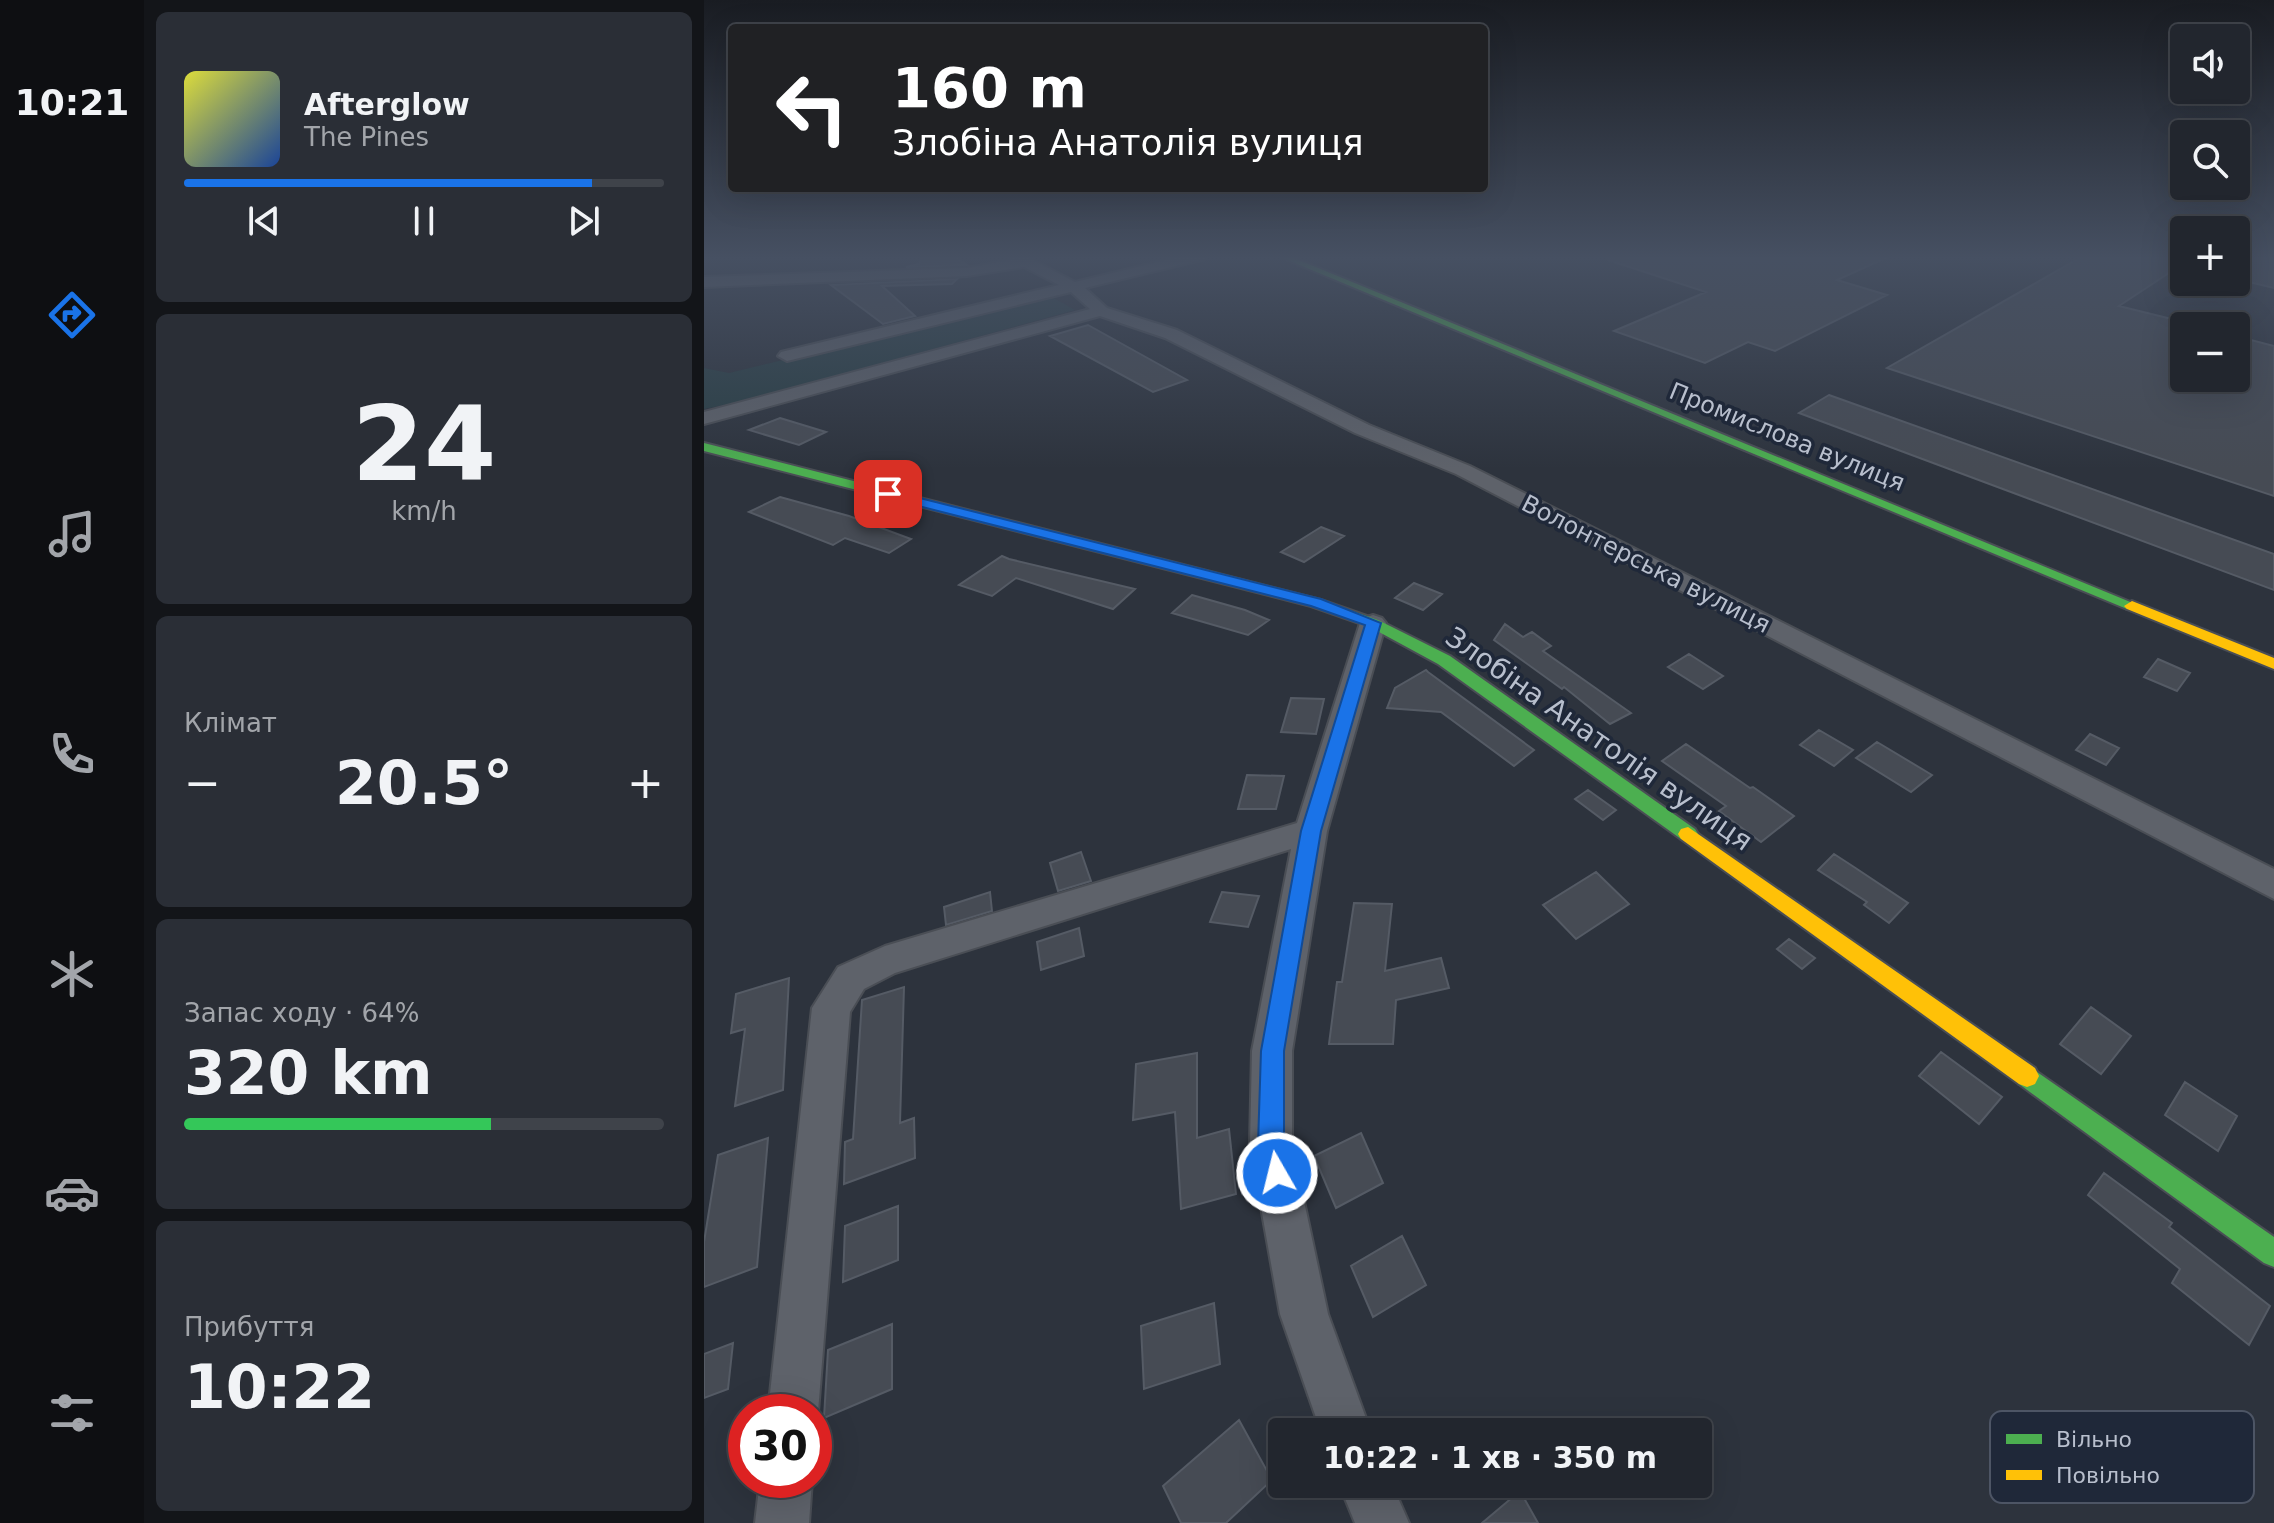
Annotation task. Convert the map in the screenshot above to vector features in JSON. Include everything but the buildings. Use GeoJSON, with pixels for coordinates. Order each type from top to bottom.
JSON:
{"type":"FeatureCollection","features":[{"type":"Feature","properties":{"kind":"street"},"geometry":{"type":"LineString","coordinates":[[787,356],[907,327]]}},
{"type":"Feature","properties":{"kind":"street"},"geometry":{"type":"LineString","coordinates":[[709,420],[1043,327]]}},
{"type":"Feature","properties":{"kind":"street","name":"Волонтерська вулиця"},"geometry":{"type":"LineString","coordinates":[[1150,327],[1171,334],[1362,429],[1463,470],[2274,885]]}},
{"type":"Feature","properties":{"kind":"street","name":"Промислова вулиця"},"geometry":{"type":"LineString","coordinates":[[1463,327],[2274,664]]}},
{"type":"Feature","properties":{"kind":"street","name":"Злобіна Анатолія вулиця"},"geometry":{"type":"LineString","coordinates":[[704,447],[1316,603],[1373,623],[1444,660],[2274,1253]]}},
{"type":"Feature","properties":{"kind":"street"},"geometry":{"type":"LineString","coordinates":[[1341,1418],[1304,1314],[1271,1145],[1272,1051],[1311,831],[1373,623]]}},
{"type":"Feature","properties":{"kind":"street"},"geometry":{"type":"LineString","coordinates":[[795,1394],[831,1008],[851,978],[885,961],[1311,831]]}},
{"type":"Feature","properties":{"kind":"street"},"geometry":{"type":"LineString","coordinates":[[782,1523],[784,1498]]}},
{"type":"Feature","properties":{"kind":"street"},"geometry":{"type":"LineString","coordinates":[[1371,1498],[1382,1523]]}},
{"type":"Feature","properties":{"kind":"green space"},"geometry":{"type":"Polygon","coordinates":[[[920,327],[1013,327],[740,402],[704,409],[704,368],[729,373],[920,327]]]}},
{"type":"Feature","properties":{"kind":"traffic: fast"},"geometry":{"type":"LineString","coordinates":[[1455,327],[2132,606]]}},
{"type":"Feature","properties":{"kind":"traffic: fast"},"geometry":{"type":"LineString","coordinates":[[704,447],[1316,603],[1373,623],[1444,660],[1688,834]]}},
{"type":"Feature","properties":{"kind":"traffic: fast"},"geometry":{"type":"LineString","coordinates":[[2027,1076],[2274,1253]]}},
{"type":"Feature","properties":{"kind":"traffic: slow"},"geometry":{"type":"LineString","coordinates":[[2132,606],[2274,664]]}},
{"type":"Feature","properties":{"kind":"traffic: slow"},"geometry":{"type":"LineString","coordinates":[[1688,834],[2027,1076]]}},
{"type":"Feature","properties":{"kind":"route"},"geometry":{"type":"LineString","coordinates":[[888,494],[1316,603],[1373,623],[1311,831],[1272,1051],[1271,1145],[1277,1173]]}}]}
